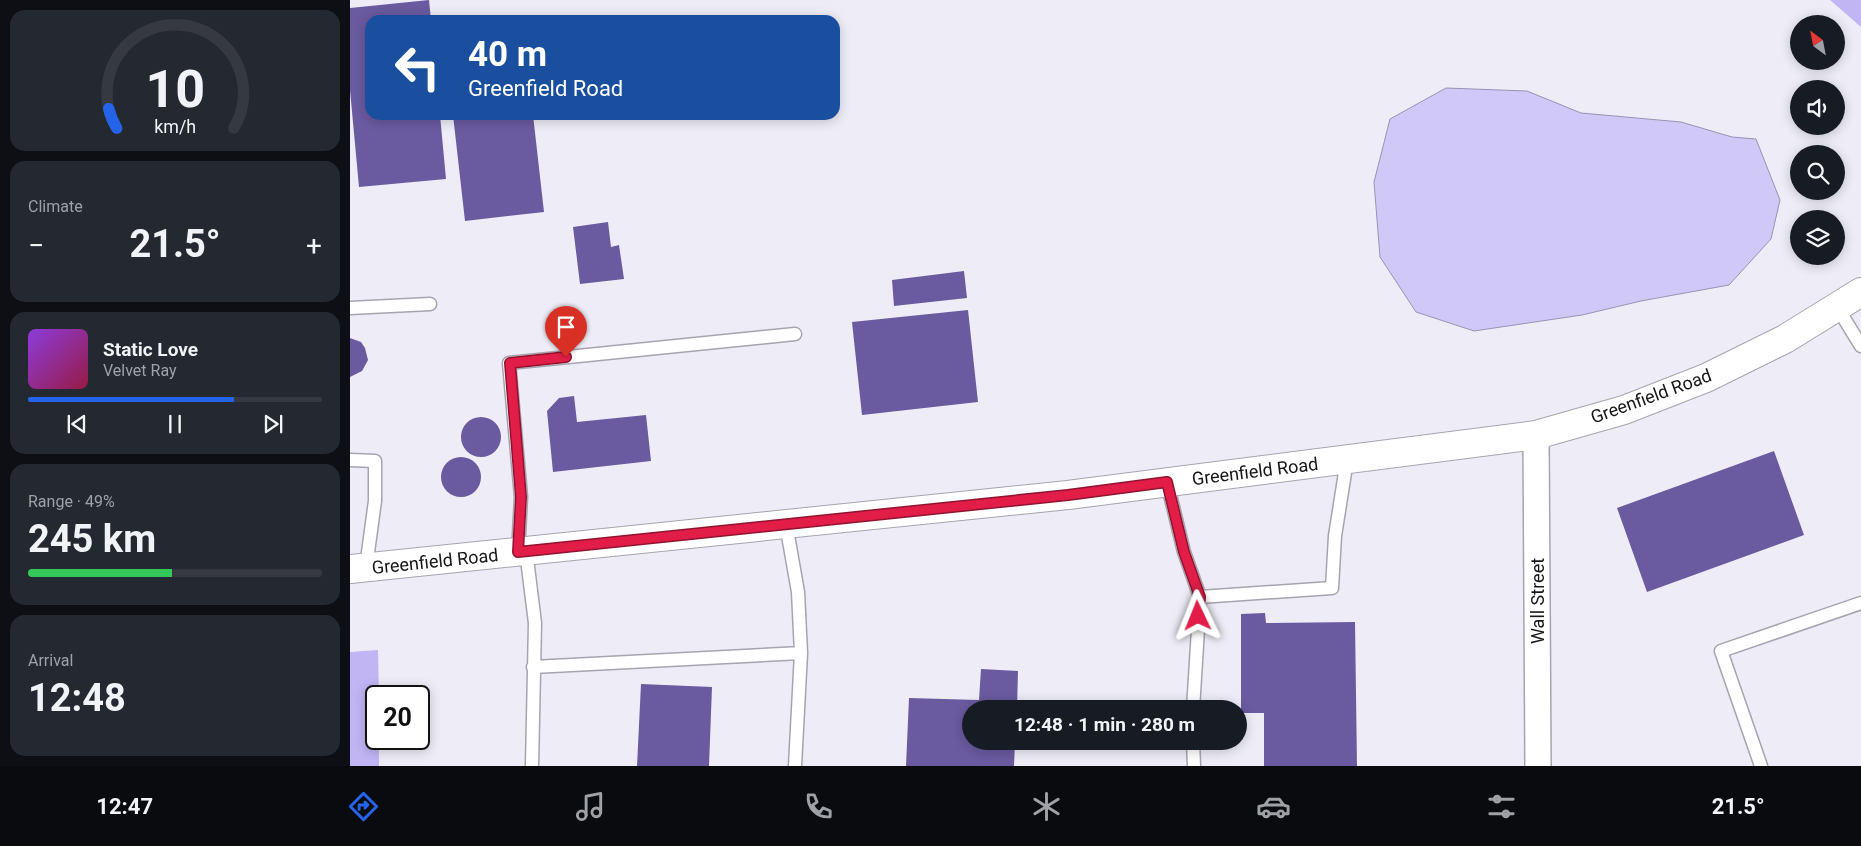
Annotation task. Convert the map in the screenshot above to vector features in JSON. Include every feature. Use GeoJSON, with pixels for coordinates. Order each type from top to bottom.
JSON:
{"type":"FeatureCollection","features":[{"type":"Feature","properties":{"kind":"main road","name":"Greenfield Road"},"geometry":{"type":"LineString","coordinates":[[358,568],[1068,495],[1536,435],[1624,410],[1706,378],[1785,339],[1861,292]]}},
{"type":"Feature","properties":{"kind":"street","name":"Wall Street"},"geometry":{"type":"LineString","coordinates":[[1536,435],[1538,766]]}},
{"type":"Feature","properties":{"kind":"lane"},"geometry":{"type":"LineString","coordinates":[[350,308],[430,304]]}},
{"type":"Feature","properties":{"kind":"lane"},"geometry":{"type":"LineString","coordinates":[[1837,307],[1861,346]]}},
{"type":"Feature","properties":{"kind":"lane"},"geometry":{"type":"LineString","coordinates":[[532,766],[535,622],[522,552],[521,497],[510,363],[795,334]]}},
{"type":"Feature","properties":{"kind":"lane"},"geometry":{"type":"LineString","coordinates":[[350,460],[375,461],[375,501],[358,568]]}},
{"type":"Feature","properties":{"kind":"lane"},"geometry":{"type":"LineString","coordinates":[[1200,597],[1332,588],[1335,536],[1347,460]]}},
{"type":"Feature","properties":{"kind":"lane"},"geometry":{"type":"LineString","coordinates":[[1167,482],[1184,552],[1200,597],[1194,700]]}},
{"type":"Feature","properties":{"kind":"lane"},"geometry":{"type":"LineString","coordinates":[[786,524],[798,592],[801,653],[796,766]]}},
{"type":"Feature","properties":{"kind":"lane"},"geometry":{"type":"LineString","coordinates":[[1761,766],[1721,651],[1861,603]]}},
{"type":"Feature","properties":{"kind":"lane"},"geometry":{"type":"LineString","coordinates":[[533,667],[801,653]]}},
{"type":"Feature","properties":{"kind":"lane"},"geometry":{"type":"LineString","coordinates":[[1194,750],[1194,766]]}},
{"type":"Feature","properties":{"kind":"shaded area"},"geometry":{"type":"Polygon","coordinates":[[[1830,0],[1861,0],[1861,27],[1830,0]]]}},
{"type":"Feature","properties":{"kind":"shaded area"},"geometry":{"type":"Polygon","coordinates":[[[1446,88],[1527,91],[1581,113],[1681,122],[1732,137],[1756,139],[1780,200],[1771,239],[1729,285],[1641,301],[1582,315],[1474,331],[1416,312],[1380,257],[1374,182],[1390,119],[1446,88]]]}},
{"type":"Feature","properties":{"kind":"shaded area"},"geometry":{"type":"Polygon","coordinates":[[[378,650],[379,685],[365,685],[365,750],[379,750],[379,766],[350,766],[350,652],[378,650]]]}},
{"type":"Feature","properties":{"kind":"building"},"geometry":{"type":"Polygon","coordinates":[[[429,0],[430,15],[365,15],[365,120],[440,120],[446,179],[359,187],[350,90],[350,8],[429,0]]]}},
{"type":"Feature","properties":{"kind":"building"},"geometry":{"type":"Polygon","coordinates":[[[454,120],[534,120],[544,212],[465,221],[454,120]]]}},
{"type":"Feature","properties":{"kind":"building"},"geometry":{"type":"Polygon","coordinates":[[[608,222],[611,247],[619,245],[624,279],[580,284],[573,227],[608,222]]]}},
{"type":"Feature","properties":{"kind":"building"},"geometry":{"type":"Polygon","coordinates":[[[964,271],[967,298],[894,306],[892,280],[964,271]]]}},
{"type":"Feature","properties":{"kind":"building"},"geometry":{"type":"Polygon","coordinates":[[[968,310],[978,402],[862,415],[852,322],[968,310]]]}},
{"type":"Feature","properties":{"kind":"building"},"geometry":{"type":"Polygon","coordinates":[[[350,338],[361,342],[365,348],[368,360],[362,371],[350,377],[350,338]]]}},
{"type":"Feature","properties":{"kind":"building"},"geometry":{"type":"Polygon","coordinates":[[[574,396],[577,422],[646,415],[651,461],[553,472],[547,411],[559,398],[574,396]]]}},
{"type":"Feature","properties":{"kind":"building"},"geometry":{"type":"Polygon","coordinates":[[[481,417],[495,423],[501,437],[495,451],[481,457],[467,451],[461,437],[467,423],[481,417]]]}},
{"type":"Feature","properties":{"kind":"building"},"geometry":{"type":"Polygon","coordinates":[[[1774,451],[1804,535],[1647,592],[1617,508],[1774,451]]]}},
{"type":"Feature","properties":{"kind":"building"},"geometry":{"type":"Polygon","coordinates":[[[461,457],[475,463],[481,477],[475,491],[461,497],[447,491],[441,477],[447,463],[461,457]]]}},
{"type":"Feature","properties":{"kind":"building"},"geometry":{"type":"Polygon","coordinates":[[[1265,613],[1266,623],[1355,622],[1357,766],[1264,766],[1264,713],[1247,713],[1247,700],[1241,700],[1241,614],[1265,613]]]}},
{"type":"Feature","properties":{"kind":"building"},"geometry":{"type":"Polygon","coordinates":[[[981,669],[1018,671],[1017,700],[979,700],[981,669]]]}},
{"type":"Feature","properties":{"kind":"building"},"geometry":{"type":"Polygon","coordinates":[[[641,684],[712,687],[709,766],[637,766],[641,684]]]}},
{"type":"Feature","properties":{"kind":"building"},"geometry":{"type":"Polygon","coordinates":[[[909,698],[979,700],[962,700],[962,750],[1015,750],[1014,766],[906,766],[909,698]]]}},
{"type":"Feature","properties":{"kind":"route"},"geometry":{"type":"LineString","coordinates":[[566,357],[510,363],[521,497],[518,552],[1068,495],[1167,482],[1184,552],[1200,597],[1198,616]]}}]}
